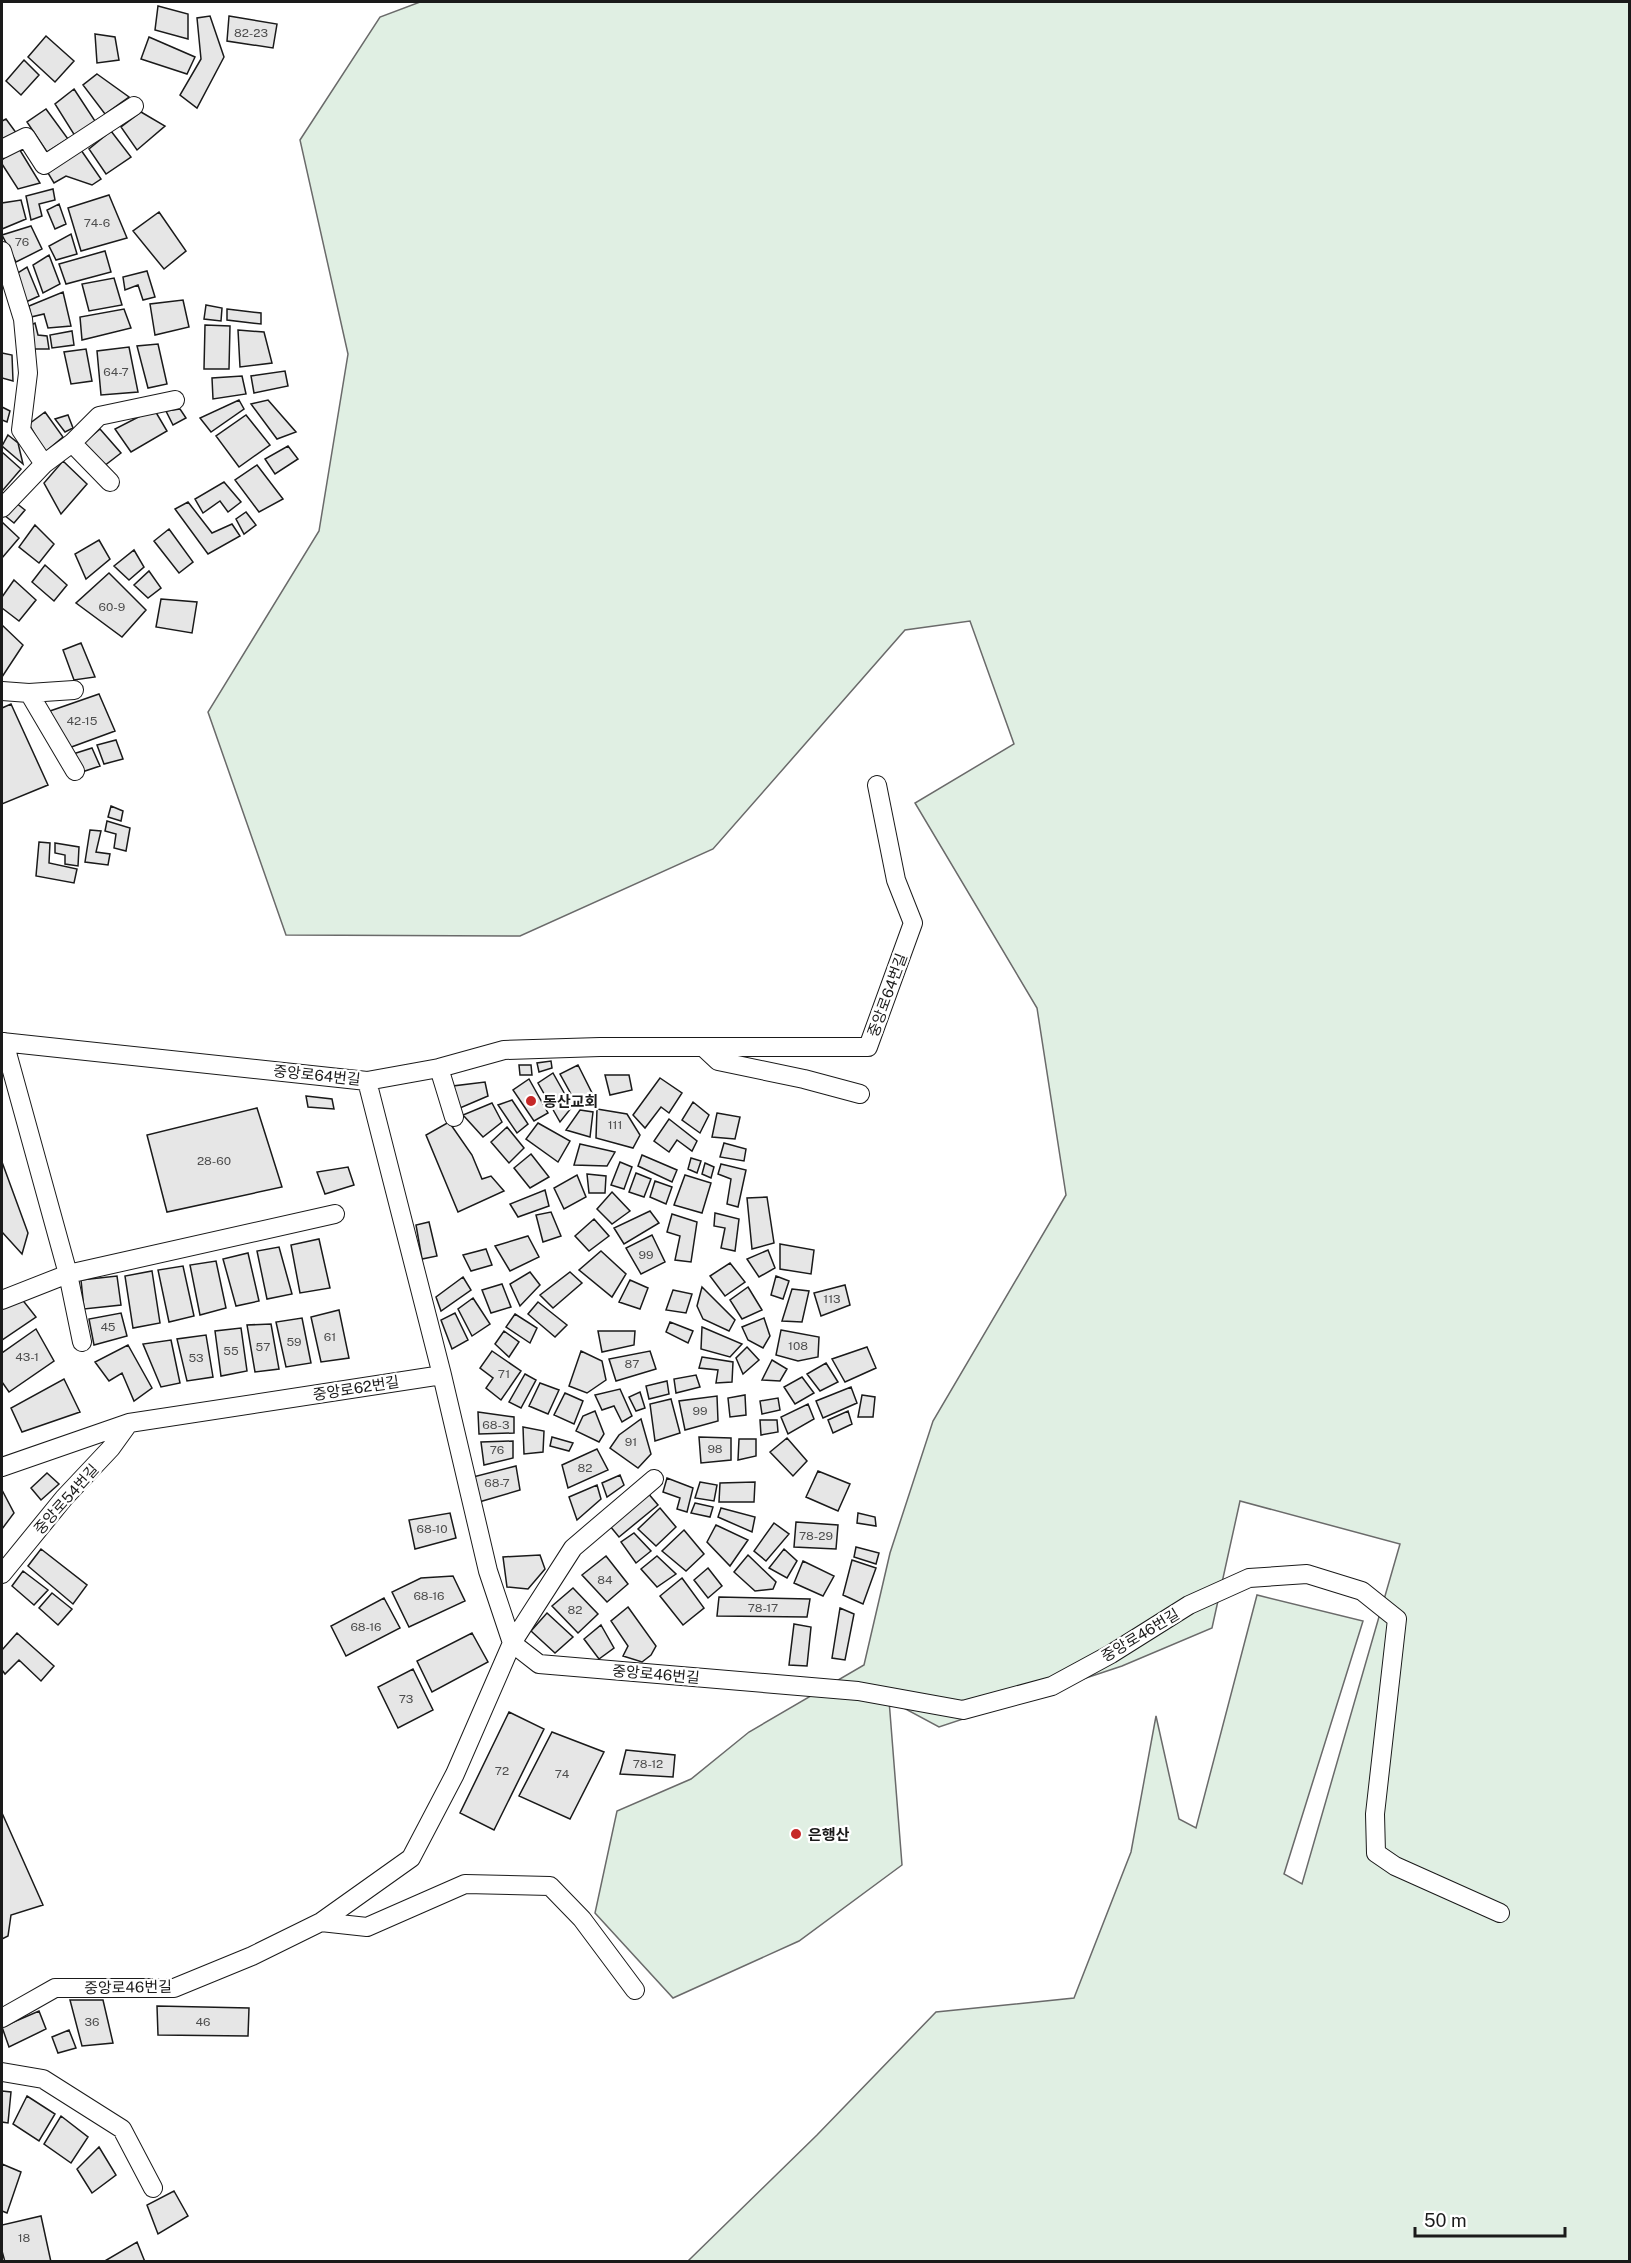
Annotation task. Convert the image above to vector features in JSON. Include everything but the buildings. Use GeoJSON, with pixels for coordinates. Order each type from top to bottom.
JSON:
{"type":"FeatureCollection","features":[{"type":"Feature","properties":{"kind":"street"},"geometry":{"type":"LineString","coordinates":[[2,149],[26,137],[44,165],[134,105]]}},
{"type":"Feature","properties":{"kind":"street"},"geometry":{"type":"LineString","coordinates":[[2,251],[23,319],[28,373],[21,430],[44,464]]}},
{"type":"Feature","properties":{"kind":"street"},"geometry":{"type":"LineString","coordinates":[[2,508],[44,464],[72,443],[99,416],[175,400]]}},
{"type":"Feature","properties":{"kind":"street"},"geometry":{"type":"LineString","coordinates":[[72,443],[110,482]]}},
{"type":"Feature","properties":{"kind":"street"},"geometry":{"type":"LineString","coordinates":[[2,691],[29,693],[74,690]]}},
{"type":"Feature","properties":{"kind":"street"},"geometry":{"type":"LineString","coordinates":[[29,693],[75,771]]}},
{"type":"Feature","properties":{"kind":"street","name":"중앙로64번길"},"geometry":{"type":"LineString","coordinates":[[3,1042],[367,1081],[439,1068],[504,1050],[868,1047],[913,923],[896,880],[877,785]]}},
{"type":"Feature","properties":{"kind":"street"},"geometry":{"type":"LineString","coordinates":[[3,1042],[68,1274],[82,1342]]}},
{"type":"Feature","properties":{"kind":"street"},"geometry":{"type":"LineString","coordinates":[[703,1047],[718,1062],[804,1079],[860,1094]]}},
{"type":"Feature","properties":{"kind":"street"},"geometry":{"type":"LineString","coordinates":[[439,1068],[454,1117]]}},
{"type":"Feature","properties":{"kind":"street"},"geometry":{"type":"LineString","coordinates":[[367,1081],[442,1375],[488,1571],[512,1643]]}},
{"type":"Feature","properties":{"kind":"street"},"geometry":{"type":"LineString","coordinates":[[2,1300],[68,1274],[335,1214]]}},
{"type":"Feature","properties":{"kind":"street","name":"중앙로62번길"},"geometry":{"type":"LineString","coordinates":[[2,1467],[129,1423],[442,1375]]}},
{"type":"Feature","properties":{"kind":"street","name":"중앙로54번길"},"geometry":{"type":"LineString","coordinates":[[2,1575],[64,1498],[111,1448],[129,1423]]}},
{"type":"Feature","properties":{"kind":"street","name":"중앙로46번길"},"geometry":{"type":"LineString","coordinates":[[2,2018],[55,1988],[174,1988],[252,1956],[321,1922],[411,1858],[455,1774],[512,1643],[573,1548],[654,1479]]}},
{"type":"Feature","properties":{"kind":"street","name":"중앙로46번길"},"geometry":{"type":"LineString","coordinates":[[512,1643],[539,1664],[858,1691],[963,1710],[1052,1686],[1111,1654],[1189,1605],[1249,1578],[1307,1574],[1362,1591],[1397,1619],[1375,1814],[1376,1853],[1395,1866],[1500,1913]]}},
{"type":"Feature","properties":{"kind":"street"},"geometry":{"type":"LineString","coordinates":[[321,1922],[367,1927],[465,1884],[550,1886],[582,1920],[635,1990]]}},
{"type":"Feature","properties":{"kind":"street"},"geometry":{"type":"LineString","coordinates":[[2,2072],[43,2079],[122,2129],[153,2188]]}},
{"type":"Feature","properties":{"kind":"green space"},"geometry":{"type":"Polygon","coordinates":[[[420,2],[1629,2],[1629,2261],[688,2261],[817,2135],[936,2012],[1074,1998],[1131,1852],[1156,1716],[1179,1819],[1196,1828],[1257,1595],[1363,1621],[1284,1874],[1302,1884],[1400,1544],[1240,1501],[1212,1628],[1122,1666],[939,1727],[889,1700],[902,1865],[799,1941],[673,1998],[595,1913],[617,1811],[691,1779],[749,1732],[864,1665],[890,1553],[933,1421],[1066,1195],[1037,1008],[915,803],[1014,744],[970,621],[905,630],[713,849],[520,936],[286,935],[208,712],[319,531],[348,354],[300,140],[380,17],[420,2]]]}},
{"type":"Feature","properties":{"kind":"place","name":"동산교회"},"geometry":{"type":"Point","coordinates":[531,1101]}},
{"type":"Feature","properties":{"kind":"place","name":"은행산"},"geometry":{"type":"Point","coordinates":[796,1834]}}]}
